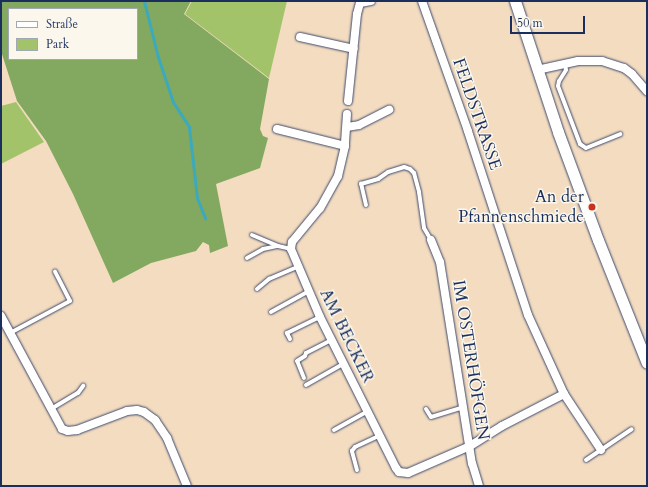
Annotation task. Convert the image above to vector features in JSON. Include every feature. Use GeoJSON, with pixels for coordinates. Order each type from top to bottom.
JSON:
{"type":"FeatureCollection","features":[{"type":"Feature","properties":{"kind":"main road"},"geometry":{"type":"LineString","coordinates":[[516,1],[537,70],[598,240],[647,363]]}},
{"type":"Feature","properties":{"kind":"street"},"geometry":{"type":"LineString","coordinates":[[348,101],[354,49],[357,2],[371,1]]}},
{"type":"Feature","properties":{"kind":"street","name":"FELDSTRASSE"},"geometry":{"type":"LineString","coordinates":[[422,1],[470,138],[528,314],[564,394],[601,450]]}},
{"type":"Feature","properties":{"kind":"street"},"geometry":{"type":"LineString","coordinates":[[300,37],[354,49]]}},
{"type":"Feature","properties":{"kind":"street"},"geometry":{"type":"LineString","coordinates":[[537,70],[589,60],[614,64],[632,74],[647,91]]}},
{"type":"Feature","properties":{"kind":"street"},"geometry":{"type":"LineString","coordinates":[[347,128],[359,125],[389,110]]}},
{"type":"Feature","properties":{"kind":"street"},"geometry":{"type":"LineString","coordinates":[[291,248],[292,242],[299,231],[320,208],[332,188],[342,163],[347,128],[347,114]]}},
{"type":"Feature","properties":{"kind":"street"},"geometry":{"type":"LineString","coordinates":[[277,129],[345,146]]}},
{"type":"Feature","properties":{"kind":"street","name":"IM OSTERHÖFGEN"},"geometry":{"type":"LineString","coordinates":[[431,240],[440,262],[472,463],[479,486]]}},
{"type":"Feature","properties":{"kind":"street","name":"AM BECKER"},"geometry":{"type":"LineString","coordinates":[[291,248],[297,267],[320,317],[396,468],[403,473],[408,473],[470,446]]}},
{"type":"Feature","properties":{"kind":"street"},"geometry":{"type":"LineString","coordinates":[[1,316],[62,429],[68,431],[82,429],[128,411],[137,410],[144,412],[155,420],[167,438],[187,486]]}},
{"type":"Feature","properties":{"kind":"street"},"geometry":{"type":"LineString","coordinates":[[470,446],[502,426],[564,394]]}},
{"type":"Feature","properties":{"kind":"lane"},"geometry":{"type":"LineString","coordinates":[[565,64],[566,70],[559,81],[558,86],[580,144],[586,148],[620,134]]}},
{"type":"Feature","properties":{"kind":"lane"},"geometry":{"type":"LineString","coordinates":[[366,205],[361,184],[378,179],[388,172],[404,167],[410,169],[414,173],[419,192],[424,228],[431,240]]}},
{"type":"Feature","properties":{"kind":"lane"},"geometry":{"type":"LineString","coordinates":[[252,235],[278,246],[291,248]]}},
{"type":"Feature","properties":{"kind":"lane"},"geometry":{"type":"LineString","coordinates":[[247,258],[263,249],[278,246]]}},
{"type":"Feature","properties":{"kind":"lane"},"geometry":{"type":"LineString","coordinates":[[257,289],[269,279],[297,267]]}},
{"type":"Feature","properties":{"kind":"lane"},"geometry":{"type":"LineString","coordinates":[[10,333],[70,301],[55,272]]}},
{"type":"Feature","properties":{"kind":"lane"},"geometry":{"type":"LineString","coordinates":[[271,312],[308,291]]}},
{"type":"Feature","properties":{"kind":"lane"},"geometry":{"type":"LineString","coordinates":[[290,339],[287,333],[320,317]]}},
{"type":"Feature","properties":{"kind":"lane"},"geometry":{"type":"LineString","coordinates":[[304,378],[297,361],[306,354],[331,340]]}},
{"type":"Feature","properties":{"kind":"lane"},"geometry":{"type":"LineString","coordinates":[[306,385],[343,364]]}},
{"type":"Feature","properties":{"kind":"lane"},"geometry":{"type":"LineString","coordinates":[[51,409],[78,393],[83,386]]}},
{"type":"Feature","properties":{"kind":"lane"},"geometry":{"type":"LineString","coordinates":[[426,409],[430,417],[464,407]]}},
{"type":"Feature","properties":{"kind":"lane"},"geometry":{"type":"LineString","coordinates":[[334,430],[367,412]]}},
{"type":"Feature","properties":{"kind":"lane"},"geometry":{"type":"LineString","coordinates":[[586,460],[632,429]]}},
{"type":"Feature","properties":{"kind":"lane"},"geometry":{"type":"LineString","coordinates":[[357,470],[352,451],[354,447],[379,436]]}},
{"type":"Feature","properties":{"kind":"green space"},"geometry":{"type":"Polygon","coordinates":[[[1,1],[191,1],[184,14],[269,79],[260,129],[263,136],[268,138],[260,168],[216,184],[228,246],[210,253],[209,245],[203,242],[196,251],[151,263],[113,283],[73,194],[46,141],[17,101],[1,51],[1,1]]]}},
{"type":"Feature","properties":{"kind":"green space"},"geometry":{"type":"Polygon","coordinates":[[[192,1],[287,1],[269,78],[185,14],[192,1]]]}},
{"type":"Feature","properties":{"kind":"green space"},"geometry":{"type":"Polygon","coordinates":[[[16,102],[44,142],[1,164],[1,106],[16,102]]]}},
{"type":"Feature","properties":{"kind":"waterway"},"geometry":{"type":"LineString","coordinates":[[144,1],[158,57],[173,102],[189,127],[197,198],[205,218]]}},
{"type":"Feature","properties":{"kind":"place","name":"An der Pfannenschmiede"},"geometry":{"type":"Point","coordinates":[592,207]}}]}
